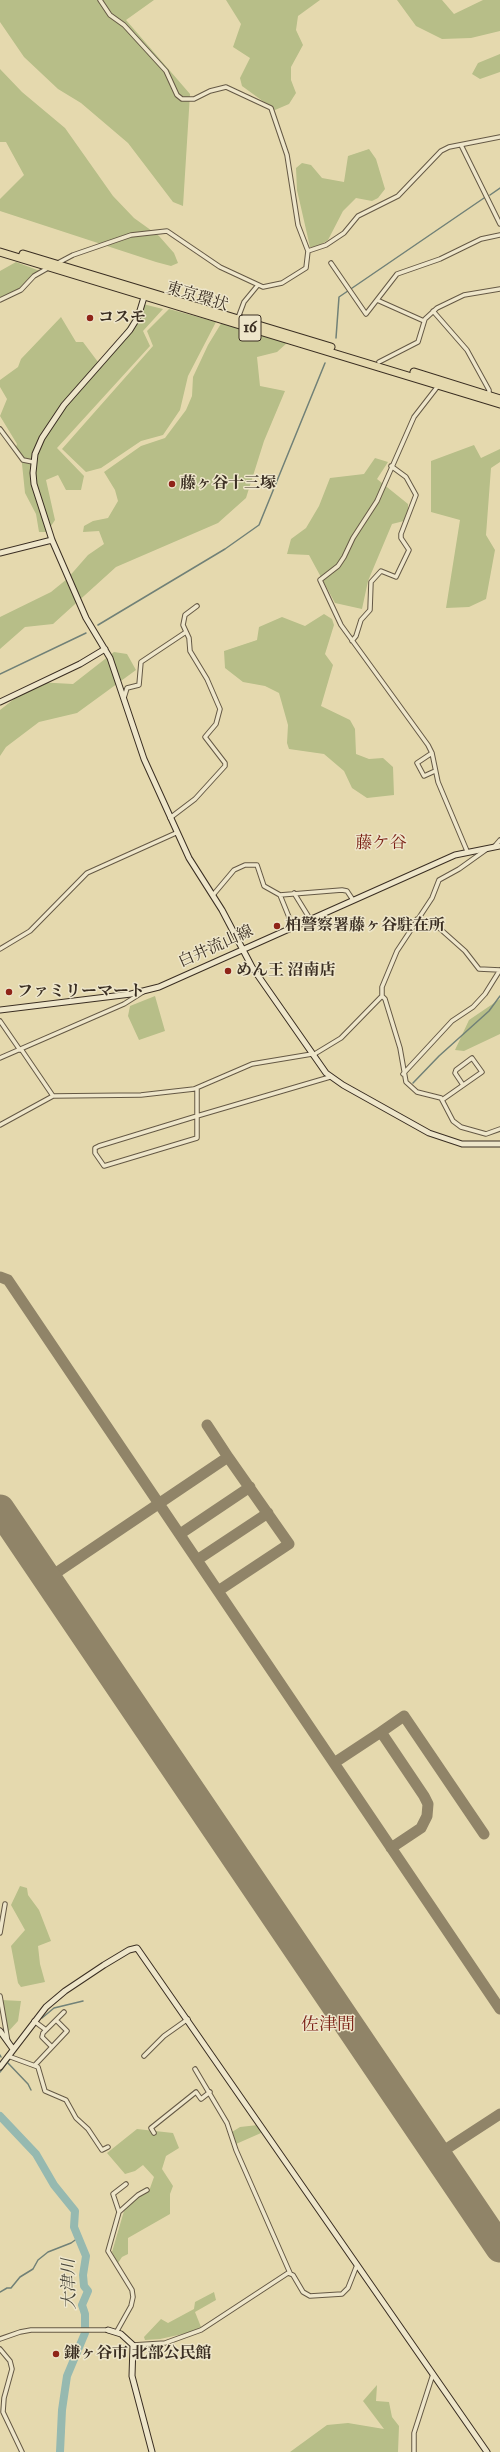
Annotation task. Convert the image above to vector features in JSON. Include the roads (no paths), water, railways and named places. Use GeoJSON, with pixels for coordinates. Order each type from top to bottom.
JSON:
{"type":"FeatureCollection","features":[{"type":"Feature","properties":{"kind":"highway","name":"東京環状"},"geometry":{"type":"LineString","coordinates":[[0,247],[52,266]]}},
{"type":"Feature","properties":{"kind":"highway","name":"東京環状"},"geometry":{"type":"LineString","coordinates":[[0,252],[145,293],[440,383],[500,398]]}},
{"type":"Feature","properties":{"kind":"highway","name":"東京環状"},"geometry":{"type":"LineString","coordinates":[[145,293],[238,318],[379,362],[500,404]]}},
{"type":"Feature","properties":{"kind":"street"},"geometry":{"type":"LineString","coordinates":[[0,300],[21,290],[34,276],[73,255],[131,235],[167,232],[220,267],[258,285],[276,286],[305,270],[308,251],[298,225],[287,155],[271,108],[226,87],[210,91],[194,99],[182,99],[177,95],[166,71],[124,25],[110,15],[100,0]]}},
{"type":"Feature","properties":{"kind":"street"},"geometry":{"type":"LineString","coordinates":[[308,251],[326,245],[344,233],[358,216],[398,196],[441,151],[456,144],[461,145],[500,137]]}},
{"type":"Feature","properties":{"kind":"street"},"geometry":{"type":"LineString","coordinates":[[461,145],[500,224]]}},
{"type":"Feature","properties":{"kind":"street"},"geometry":{"type":"LineString","coordinates":[[331,263],[366,314],[397,274],[402,271],[440,259],[482,240],[500,235]]}},
{"type":"Feature","properties":{"kind":"street"},"geometry":{"type":"LineString","coordinates":[[238,318],[244,302],[258,285]]}},
{"type":"Feature","properties":{"kind":"street"},"geometry":{"type":"LineString","coordinates":[[379,362],[418,342],[424,321],[433,311],[464,295],[500,289]]}},
{"type":"Feature","properties":{"kind":"street"},"geometry":{"type":"LineString","coordinates":[[145,293],[134,325],[64,405],[38,445],[33,462],[34,484],[52,540],[75,587],[83,611],[110,658],[136,741],[176,833],[189,858],[244,949],[252,967],[330,1077],[435,1136],[462,1144],[500,1144]]}},
{"type":"Feature","properties":{"kind":"street"},"geometry":{"type":"LineString","coordinates":[[377,300],[424,321]]}},
{"type":"Feature","properties":{"kind":"street"},"geometry":{"type":"LineString","coordinates":[[433,311],[467,350],[489,390],[489,395]]}},
{"type":"Feature","properties":{"kind":"street"},"geometry":{"type":"LineString","coordinates":[[440,383],[414,417],[391,466],[378,501],[353,538],[344,557],[338,566],[320,580],[336,617],[432,753],[435,771],[456,830],[466,851]]}},
{"type":"Feature","properties":{"kind":"street"},"geometry":{"type":"LineString","coordinates":[[0,429],[23,460],[33,462]]}},
{"type":"Feature","properties":{"kind":"street"},"geometry":{"type":"LineString","coordinates":[[352,641],[356,636],[361,620],[370,610],[371,582],[381,571],[396,577],[409,550],[401,538],[401,534],[416,495],[406,477],[391,466]]}},
{"type":"Feature","properties":{"kind":"street"},"geometry":{"type":"LineString","coordinates":[[0,553],[52,540]]}},
{"type":"Feature","properties":{"kind":"street"},"geometry":{"type":"LineString","coordinates":[[170,818],[195,799],[225,766],[225,763],[205,737],[216,724],[220,709],[207,679],[190,651],[183,619],[197,606]]}},
{"type":"Feature","properties":{"kind":"street"},"geometry":{"type":"LineString","coordinates":[[124,701],[127,688],[139,685],[141,662],[186,632]]}},
{"type":"Feature","properties":{"kind":"street"},"geometry":{"type":"LineString","coordinates":[[0,702],[80,664],[105,649]]}},
{"type":"Feature","properties":{"kind":"street"},"geometry":{"type":"LineString","coordinates":[[432,753],[417,763],[424,776],[435,771]]}},
{"type":"Feature","properties":{"kind":"street"},"geometry":{"type":"LineString","coordinates":[[0,949],[30,931],[87,873],[176,833]]}},
{"type":"Feature","properties":{"kind":"street"},"geometry":{"type":"LineString","coordinates":[[500,840],[494,847],[439,880],[432,898],[397,951],[382,987],[382,996],[385,999],[400,1048],[403,1074],[406,1082],[417,1092],[441,1098],[453,1121],[462,1127],[486,1134],[500,1129]]}},
{"type":"Feature","properties":{"kind":"street","name":"白井流山線"},"geometry":{"type":"LineString","coordinates":[[0,1010],[144,991],[165,984],[466,851],[494,847]]}},
{"type":"Feature","properties":{"kind":"street"},"geometry":{"type":"LineString","coordinates":[[213,896],[234,870],[246,865],[257,865],[264,886],[280,895],[342,890],[347,891],[353,900]]}},
{"type":"Feature","properties":{"kind":"street"},"geometry":{"type":"LineString","coordinates":[[294,893],[310,919]]}},
{"type":"Feature","properties":{"kind":"street"},"geometry":{"type":"LineString","coordinates":[[280,895],[293,927]]}},
{"type":"Feature","properties":{"kind":"street"},"geometry":{"type":"LineString","coordinates":[[418,919],[442,930],[465,951],[479,969],[500,970]]}},
{"type":"Feature","properties":{"kind":"street"},"geometry":{"type":"LineString","coordinates":[[403,1074],[452,1021],[473,1007],[500,970]]}},
{"type":"Feature","properties":{"kind":"street"},"geometry":{"type":"LineString","coordinates":[[0,1058],[124,1004],[144,991]]}},
{"type":"Feature","properties":{"kind":"street"},"geometry":{"type":"LineString","coordinates":[[0,1125],[53,1096],[141,1095],[197,1089],[237,1068],[252,1064],[313,1054],[341,1038],[382,996]]}},
{"type":"Feature","properties":{"kind":"street"},"geometry":{"type":"LineString","coordinates":[[0,1021],[53,1096]]}},
{"type":"Feature","properties":{"kind":"street"},"geometry":{"type":"LineString","coordinates":[[442,1100],[482,1072],[472,1058],[456,1070],[463,1085]]}},
{"type":"Feature","properties":{"kind":"street"},"geometry":{"type":"LineString","coordinates":[[197,1089],[197,1116],[197,1138],[104,1166],[94,1152],[95,1148],[99,1146],[197,1116],[330,1077]]}},
{"type":"Feature","properties":{"kind":"street"},"geometry":{"type":"LineString","coordinates":[[0,1933],[5,1904]]}},
{"type":"Feature","properties":{"kind":"street"},"geometry":{"type":"LineString","coordinates":[[0,2067],[34,2021],[65,1991],[134,1948],[141,1952],[487,2452]]}},
{"type":"Feature","properties":{"kind":"street"},"geometry":{"type":"LineString","coordinates":[[0,1996],[8,2043]]}},
{"type":"Feature","properties":{"kind":"street"},"geometry":{"type":"LineString","coordinates":[[52,2047],[42,2036],[64,2012]]}},
{"type":"Feature","properties":{"kind":"street"},"geometry":{"type":"LineString","coordinates":[[144,2056],[164,2036],[188,2019]]}},
{"type":"Feature","properties":{"kind":"street"},"geometry":{"type":"LineString","coordinates":[[35,2065],[67,2031],[56,2020]]}},
{"type":"Feature","properties":{"kind":"street"},"geometry":{"type":"LineString","coordinates":[[34,2021],[46,2030]]}},
{"type":"Feature","properties":{"kind":"street"},"geometry":{"type":"LineString","coordinates":[[0,2031],[13,2049]]}},
{"type":"Feature","properties":{"kind":"street"},"geometry":{"type":"LineString","coordinates":[[8,2056],[35,2065],[40,2071],[42,2086],[45,2091],[66,2100],[76,2118],[88,2129],[102,2150],[108,2147]]}},
{"type":"Feature","properties":{"kind":"street"},"geometry":{"type":"LineString","coordinates":[[195,2069],[227,2123],[236,2150],[290,2273],[306,2294],[314,2296],[342,2294],[348,2288],[357,2264]]}},
{"type":"Feature","properties":{"kind":"street"},"geometry":{"type":"LineString","coordinates":[[154,2133],[151,2128],[196,2092],[201,2099],[210,2092]]}},
{"type":"Feature","properties":{"kind":"street"},"geometry":{"type":"LineString","coordinates":[[119,2212],[113,2194],[126,2184]]}},
{"type":"Feature","properties":{"kind":"street"},"geometry":{"type":"LineString","coordinates":[[117,2331],[131,2306],[133,2298],[132,2290],[108,2251],[119,2212],[138,2195],[147,2190]]}},
{"type":"Feature","properties":{"kind":"street"},"geometry":{"type":"LineString","coordinates":[[0,2339],[20,2332],[108,2330],[117,2331],[133,2345],[165,2343],[201,2330],[246,2299],[290,2273]]}},
{"type":"Feature","properties":{"kind":"street"},"geometry":{"type":"LineString","coordinates":[[133,2345],[132,2376],[152,2452]]}},
{"type":"Feature","properties":{"kind":"street"},"geometry":{"type":"LineString","coordinates":[[0,2349],[10,2361],[12,2369],[4,2398],[3,2412],[22,2452]]}},
{"type":"Feature","properties":{"kind":"street"},"geometry":{"type":"LineString","coordinates":[[414,2452],[414,2433],[433,2374]]}},
{"type":"Feature","properties":{"kind":"waterway"},"geometry":{"type":"LineString","coordinates":[[490,195],[500,188]]}},
{"type":"Feature","properties":{"kind":"waterway"},"geometry":{"type":"LineString","coordinates":[[336,338],[339,297],[484,198]]}},
{"type":"Feature","properties":{"kind":"waterway"},"geometry":{"type":"LineString","coordinates":[[98,625],[225,549],[259,525],[325,363]]}},
{"type":"Feature","properties":{"kind":"waterway"},"geometry":{"type":"LineString","coordinates":[[0,674],[86,633]]}},
{"type":"Feature","properties":{"kind":"waterway"},"geometry":{"type":"LineString","coordinates":[[413,1083],[439,1056],[489,1011],[500,996]]}},
{"type":"Feature","properties":{"kind":"waterway"},"geometry":{"type":"LineString","coordinates":[[42,2018],[54,2008],[83,2001]]}},
{"type":"Feature","properties":{"kind":"waterway"},"geometry":{"type":"LineString","coordinates":[[0,2072],[9,2060]]}},
{"type":"Feature","properties":{"kind":"waterway"},"geometry":{"type":"LineString","coordinates":[[7,2062],[28,2084],[31,2090]]}},
{"type":"Feature","properties":{"kind":"waterway","name":"大津川"},"geometry":{"type":"LineString","coordinates":[[0,2116],[36,2154],[54,2185],[75,2211],[74,2227],[86,2256],[83,2275],[84,2286],[88,2291],[82,2305],[85,2314],[85,2333],[67,2376],[62,2410],[60,2452]]}},
{"type":"Feature","properties":{"kind":"waterway"},"geometry":{"type":"LineString","coordinates":[[0,2292],[7,2288],[11,2288],[20,2277],[33,2269],[38,2260],[48,2252],[71,2243],[78,2238]]}},
{"type":"Feature","properties":{"kind":"place","name":"コスモ"},"geometry":{"type":"Point","coordinates":[90,318]}},
{"type":"Feature","properties":{"kind":"place","name":"藤ヶ谷十三塚"},"geometry":{"type":"Point","coordinates":[172,484]}},
{"type":"Feature","properties":{"kind":"place","name":"柏警察署藤ヶ谷駐在所"},"geometry":{"type":"Point","coordinates":[277,926]}},
{"type":"Feature","properties":{"kind":"place","name":"めん王 沼南店"},"geometry":{"type":"Point","coordinates":[228,971]}},
{"type":"Feature","properties":{"kind":"place","name":"ファミリーマート"},"geometry":{"type":"Point","coordinates":[9,992]}},
{"type":"Feature","properties":{"kind":"place","name":"鎌ヶ谷市 北部公民館"},"geometry":{"type":"Point","coordinates":[56,2354]}},
{"type":"Feature","properties":{"kind":"district","name":"藤ケ谷"},"geometry":{"type":"Point","coordinates":[381,844]}},
{"type":"Feature","properties":{"kind":"district","name":"佐津間"},"geometry":{"type":"Point","coordinates":[328,2026]}}]}
